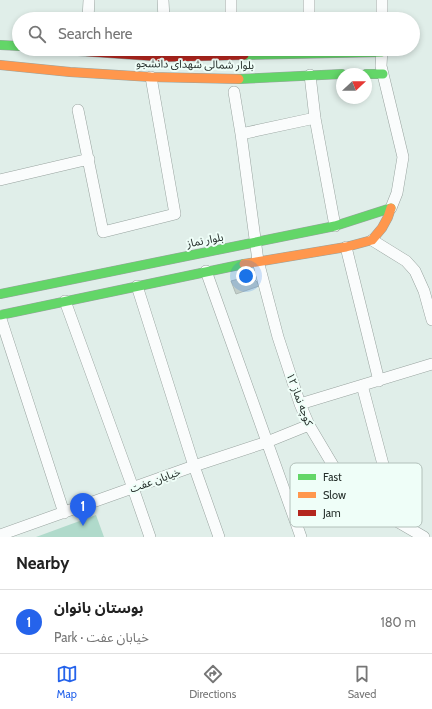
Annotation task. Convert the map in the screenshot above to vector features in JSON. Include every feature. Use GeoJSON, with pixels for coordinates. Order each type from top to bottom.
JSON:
{"type":"FeatureCollection","features":[{"type":"Feature","properties":{"kind":"main road"},"geometry":{"type":"LineString","coordinates":[[0,45],[12,46]]}},
{"type":"Feature","properties":{"kind":"main road","name":"بلوار شمالی شهدای دانشجو"},"geometry":{"type":"LineString","coordinates":[[265,56],[309,61],[336,72]]}},
{"type":"Feature","properties":{"kind":"main road","name":"بلوار شمالی شهدای دانشجو"},"geometry":{"type":"LineString","coordinates":[[0,65],[70,72],[151,77],[233,79],[309,61],[346,56]]}},
{"type":"Feature","properties":{"kind":"main road"},"geometry":{"type":"LineString","coordinates":[[372,74],[383,74]]}},
{"type":"Feature","properties":{"kind":"main road"},"geometry":{"type":"LineString","coordinates":[[0,315],[206,270],[346,246],[372,240],[382,228],[391,208]]}},
{"type":"Feature","properties":{"kind":"main road","name":"بلوار نماز"},"geometry":{"type":"LineString","coordinates":[[0,294],[335,226],[391,208]]}},
{"type":"Feature","properties":{"kind":"street"},"geometry":{"type":"LineString","coordinates":[[88,12],[89,0]]}},
{"type":"Feature","properties":{"kind":"street"},"geometry":{"type":"LineString","coordinates":[[163,0],[164,12]]}},
{"type":"Feature","properties":{"kind":"street"},"geometry":{"type":"LineString","coordinates":[[231,0],[231,12]]}},
{"type":"Feature","properties":{"kind":"street"},"geometry":{"type":"LineString","coordinates":[[309,0],[309,12]]}},
{"type":"Feature","properties":{"kind":"street"},"geometry":{"type":"LineString","coordinates":[[382,0],[382,12]]}},
{"type":"Feature","properties":{"kind":"street"},"geometry":{"type":"LineString","coordinates":[[382,56],[381,66],[403,157],[398,193],[391,208]]}},
{"type":"Feature","properties":{"kind":"street"},"geometry":{"type":"LineString","coordinates":[[309,61],[315,118],[335,226]]}},
{"type":"Feature","properties":{"kind":"street"},"geometry":{"type":"LineString","coordinates":[[78,110],[103,232],[175,214],[151,77]]}},
{"type":"Feature","properties":{"kind":"street","name":"کوچه نماز ۱۲"},"geometry":{"type":"LineString","coordinates":[[234,92],[258,260],[278,338],[300,404],[309,425],[332,463]]}},
{"type":"Feature","properties":{"kind":"street"},"geometry":{"type":"LineString","coordinates":[[241,134],[315,118]]}},
{"type":"Feature","properties":{"kind":"street"},"geometry":{"type":"LineString","coordinates":[[0,180],[89,159]]}},
{"type":"Feature","properties":{"kind":"street"},"geometry":{"type":"LineString","coordinates":[[372,240],[406,261],[415,271],[424,291],[432,320]]}},
{"type":"Feature","properties":{"kind":"street"},"geometry":{"type":"LineString","coordinates":[[346,246],[379,381]]}},
{"type":"Feature","properties":{"kind":"street"},"geometry":{"type":"LineString","coordinates":[[206,270],[290,506]]}},
{"type":"Feature","properties":{"kind":"street"},"geometry":{"type":"LineString","coordinates":[[137,286],[194,466],[219,537]]}},
{"type":"Feature","properties":{"kind":"street"},"geometry":{"type":"LineString","coordinates":[[65,301],[150,537]]}},
{"type":"Feature","properties":{"kind":"street"},"geometry":{"type":"LineString","coordinates":[[0,315],[64,513]]}},
{"type":"Feature","properties":{"kind":"street"},"geometry":{"type":"LineString","coordinates":[[300,404],[432,364]]}},
{"type":"Feature","properties":{"kind":"street"},"geometry":{"type":"LineString","coordinates":[[362,385],[383,463]]}},
{"type":"Feature","properties":{"kind":"street","name":"خیابان عفت"},"geometry":{"type":"LineString","coordinates":[[0,535],[194,466],[267,442],[309,425]]}},
{"type":"Feature","properties":{"kind":"street"},"geometry":{"type":"LineString","coordinates":[[297,527],[301,537]]}},
{"type":"Feature","properties":{"kind":"street","name":"کوچه نماز ۱۲"},"geometry":{"type":"LineString","coordinates":[[407,527],[424,537]]}},
{"type":"Feature","properties":{"kind":"green space"},"geometry":{"type":"Polygon","coordinates":[[[96,515],[104,537],[36,537],[96,515]]]}},
{"type":"Feature","properties":{"kind":"building"},"geometry":{"type":"Polygon","coordinates":[[[246,277],[253,278],[259,286],[236,294],[231,281],[246,277]]]}},
{"type":"Feature","properties":{"kind":"traffic: fast"},"geometry":{"type":"LineString","coordinates":[[0,45],[12,46]]}},
{"type":"Feature","properties":{"kind":"traffic: fast"},"geometry":{"type":"LineString","coordinates":[[239,79],[336,74]]}},
{"type":"Feature","properties":{"kind":"traffic: fast"},"geometry":{"type":"LineString","coordinates":[[372,74],[383,74]]}},
{"type":"Feature","properties":{"kind":"traffic: fast"},"geometry":{"type":"LineString","coordinates":[[0,294],[335,226],[391,208]]}},
{"type":"Feature","properties":{"kind":"traffic: fast"},"geometry":{"type":"LineString","coordinates":[[0,315],[244,264]]}},
{"type":"Feature","properties":{"kind":"traffic: slow"},"geometry":{"type":"LineString","coordinates":[[0,65],[70,72],[151,77],[239,79]]}},
{"type":"Feature","properties":{"kind":"traffic: slow"},"geometry":{"type":"LineString","coordinates":[[244,264],[346,247],[372,240],[382,228],[391,208]]}},
{"type":"Feature","properties":{"kind":"traffic: jam"},"geometry":{"type":"LineString","coordinates":[[151,56],[205,56]]}},
{"type":"Feature","properties":{"kind":"place","name":"بوستان بانوان"},"geometry":{"type":"Point","coordinates":[83,526]}}]}
